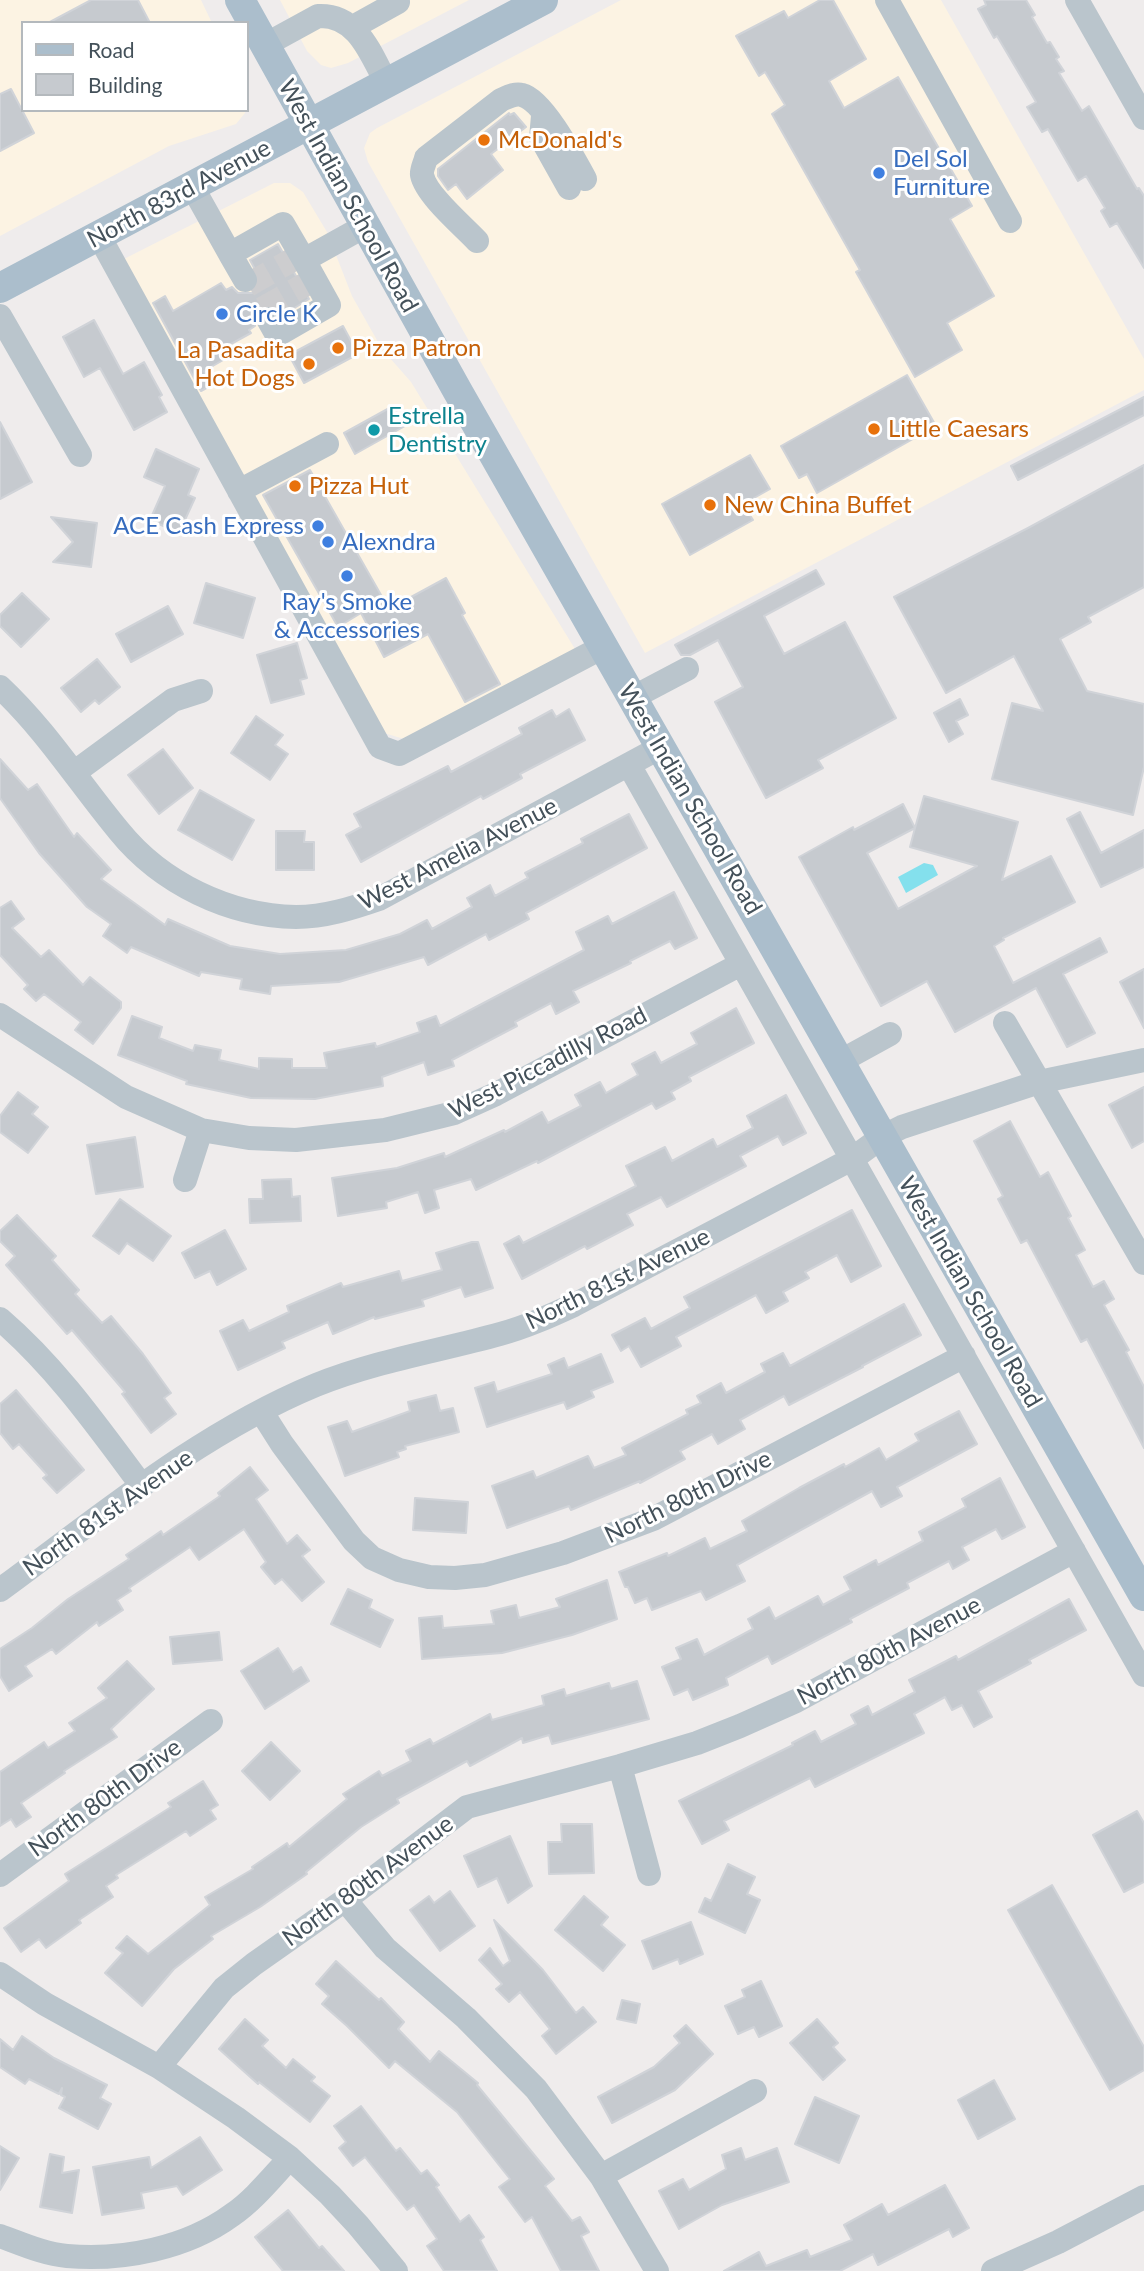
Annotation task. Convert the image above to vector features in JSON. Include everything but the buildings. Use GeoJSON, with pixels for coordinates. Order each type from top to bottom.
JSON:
{"type":"FeatureCollection","features":[{"type":"Feature","properties":{"kind":"main road","name":"West Indian School Road"},"geometry":{"type":"LineString","coordinates":[[240,0],[603,647],[1144,1596]]}},
{"type":"Feature","properties":{"kind":"main road","name":"North 83rd Avenue"},"geometry":{"type":"LineString","coordinates":[[0,288],[543,0]]}},
{"type":"Feature","properties":{"kind":"street"},"geometry":{"type":"LineString","coordinates":[[887,0],[1010,221]]}},
{"type":"Feature","properties":{"kind":"street"},"geometry":{"type":"LineString","coordinates":[[1077,0],[1144,118]]}},
{"type":"Feature","properties":{"kind":"street"},"geometry":{"type":"LineString","coordinates":[[353,27],[398,2]]}},
{"type":"Feature","properties":{"kind":"street"},"geometry":{"type":"LineString","coordinates":[[265,45],[318,16],[340,20],[353,27],[361,36],[387,84]]}},
{"type":"Feature","properties":{"kind":"street"},"geometry":{"type":"LineString","coordinates":[[477,242],[435,197],[422,175],[426,158],[510,96],[521,94],[535,101],[543,116],[554,125],[577,183]]}},
{"type":"Feature","properties":{"kind":"street"},"geometry":{"type":"LineString","coordinates":[[192,188],[245,279]]}},
{"type":"Feature","properties":{"kind":"street"},"geometry":{"type":"LineString","coordinates":[[230,254],[283,224],[303,267],[330,305],[277,335],[268,319]]}},
{"type":"Feature","properties":{"kind":"street"},"geometry":{"type":"LineString","coordinates":[[303,267],[365,226]]}},
{"type":"Feature","properties":{"kind":"street"},"geometry":{"type":"LineString","coordinates":[[99,236],[380,747],[399,754],[603,647]]}},
{"type":"Feature","properties":{"kind":"street"},"geometry":{"type":"LineString","coordinates":[[2,324],[80,455]]}},
{"type":"Feature","properties":{"kind":"street"},"geometry":{"type":"LineString","coordinates":[[239,491],[327,444]]}},
{"type":"Feature","properties":{"kind":"street"},"geometry":{"type":"LineString","coordinates":[[632,698],[687,669]]}},
{"type":"Feature","properties":{"kind":"street","name":"West Amelia Avenue"},"geometry":{"type":"LineString","coordinates":[[0,687],[34,722],[120,833],[176,883],[243,909],[296,917],[342,911],[380,899],[661,747]]}},
{"type":"Feature","properties":{"kind":"street"},"geometry":{"type":"LineString","coordinates":[[75,772],[173,700],[201,691]]}},
{"type":"Feature","properties":{"kind":"street","name":"West Indian School Road"},"geometry":{"type":"LineString","coordinates":[[629,765],[1144,1675]]}},
{"type":"Feature","properties":{"kind":"street","name":"West Piccadilly Road"},"geometry":{"type":"LineString","coordinates":[[0,1014],[126,1097],[201,1130],[249,1138],[296,1140],[385,1130],[454,1113],[496,1094],[741,964]]}},
{"type":"Feature","properties":{"kind":"street"},"geometry":{"type":"LineString","coordinates":[[1004,1023],[1144,1263]]}},
{"type":"Feature","properties":{"kind":"street"},"geometry":{"type":"LineString","coordinates":[[839,1062],[890,1034]]}},
{"type":"Feature","properties":{"kind":"street","name":"North 81st Avenue"},"geometry":{"type":"LineString","coordinates":[[0,1590],[186,1456],[261,1411],[317,1384],[355,1371],[502,1334],[537,1322],[584,1300],[852,1158],[902,1127],[1039,1082],[1144,1060]]}},
{"type":"Feature","properties":{"kind":"street"},"geometry":{"type":"LineString","coordinates":[[185,1180],[201,1130]]}},
{"type":"Feature","properties":{"kind":"street"},"geometry":{"type":"LineString","coordinates":[[0,1319],[49,1366],[142,1486]]}},
{"type":"Feature","properties":{"kind":"street","name":"North 80th Drive"},"geometry":{"type":"LineString","coordinates":[[261,1411],[282,1444],[355,1541],[372,1558],[399,1570],[429,1577],[455,1578],[485,1575],[563,1553],[653,1519],[964,1356]]}},
{"type":"Feature","properties":{"kind":"street","name":"North 80th Avenue"},"geometry":{"type":"LineString","coordinates":[[159,2067],[224,1988],[467,1807],[697,1743],[796,1701],[1074,1551]]}},
{"type":"Feature","properties":{"kind":"street","name":"North 80th Drive"},"geometry":{"type":"LineString","coordinates":[[0,1875],[211,1721]]}},
{"type":"Feature","properties":{"kind":"street"},"geometry":{"type":"LineString","coordinates":[[620,1766],[649,1874]]}},
{"type":"Feature","properties":{"kind":"street"},"geometry":{"type":"LineString","coordinates":[[345,1900],[385,1948],[466,2018],[536,2089],[601,2176],[657,2271]]}},
{"type":"Feature","properties":{"kind":"street"},"geometry":{"type":"LineString","coordinates":[[0,1974],[45,2004],[159,2067],[290,2158],[358,2225],[396,2271]]}},
{"type":"Feature","properties":{"kind":"street"},"geometry":{"type":"LineString","coordinates":[[601,2176],[755,2091]]}},
{"type":"Feature","properties":{"kind":"street"},"geometry":{"type":"LineString","coordinates":[[0,2236],[30,2248],[66,2256],[133,2254],[163,2247],[196,2237],[233,2215],[290,2158]]}},
{"type":"Feature","properties":{"kind":"street"},"geometry":{"type":"LineString","coordinates":[[993,2271],[1058,2242],[1144,2197]]}},
{"type":"Feature","properties":{"kind":"shaded area"},"geometry":{"type":"Polygon","coordinates":[[[0,0],[201,0],[211,21],[21,21],[21,112],[245,112],[236,124],[169,146],[0,236],[0,0]]]}},
{"type":"Feature","properties":{"kind":"shaded area"},"geometry":{"type":"Polygon","coordinates":[[[280,0],[469,0],[348,63],[331,68],[321,65],[307,51],[280,0]]]}},
{"type":"Feature","properties":{"kind":"shaded area"},"geometry":{"type":"Polygon","coordinates":[[[621,0],[941,0],[1144,359],[1144,390],[645,653],[368,162],[364,148],[370,133],[377,128],[621,0]]]}},
{"type":"Feature","properties":{"kind":"shaded area"},"geometry":{"type":"Polygon","coordinates":[[[274,183],[290,183],[303,192],[327,232],[352,296],[382,349],[411,382],[575,649],[404,739],[384,733],[120,261],[274,183]]]}},
{"type":"Feature","properties":{"kind":"water"},"geometry":{"type":"Polygon","coordinates":[[[924,863],[933,865],[938,875],[906,893],[898,877],[924,863]]]}},
{"type":"Feature","properties":{"kind":"tunnel"},"geometry":{"type":"LineString","coordinates":[[248,285],[292,260]]}},
{"type":"Feature","properties":{"kind":"tunnel"},"geometry":{"type":"LineString","coordinates":[[262,309],[306,284]]}},
{"type":"Feature","properties":{"kind":"place","name":"McDonald's"},"geometry":{"type":"Point","coordinates":[484,140]}},
{"type":"Feature","properties":{"kind":"place","name":"Del Sol Furniture"},"geometry":{"type":"Point","coordinates":[879,173]}},
{"type":"Feature","properties":{"kind":"place","name":"Circle K"},"geometry":{"type":"Point","coordinates":[222,314]}},
{"type":"Feature","properties":{"kind":"place","name":"Pizza Patron"},"geometry":{"type":"Point","coordinates":[338,348]}},
{"type":"Feature","properties":{"kind":"place","name":"La Pasadita Hot Dogs"},"geometry":{"type":"Point","coordinates":[309,364]}},
{"type":"Feature","properties":{"kind":"place","name":"Little Caesars"},"geometry":{"type":"Point","coordinates":[874,429]}},
{"type":"Feature","properties":{"kind":"place","name":"Estrella Dentistry"},"geometry":{"type":"Point","coordinates":[374,430]}},
{"type":"Feature","properties":{"kind":"place","name":"Pizza Hut"},"geometry":{"type":"Point","coordinates":[295,486]}},
{"type":"Feature","properties":{"kind":"place","name":"New China Buffet"},"geometry":{"type":"Point","coordinates":[710,505]}},
{"type":"Feature","properties":{"kind":"place","name":"ACE Cash Express"},"geometry":{"type":"Point","coordinates":[318,526]}},
{"type":"Feature","properties":{"kind":"place","name":"Alexndra"},"geometry":{"type":"Point","coordinates":[328,542]}},
{"type":"Feature","properties":{"kind":"place","name":"Ray's Smoke & Accessories"},"geometry":{"type":"Point","coordinates":[347,576]}}]}
